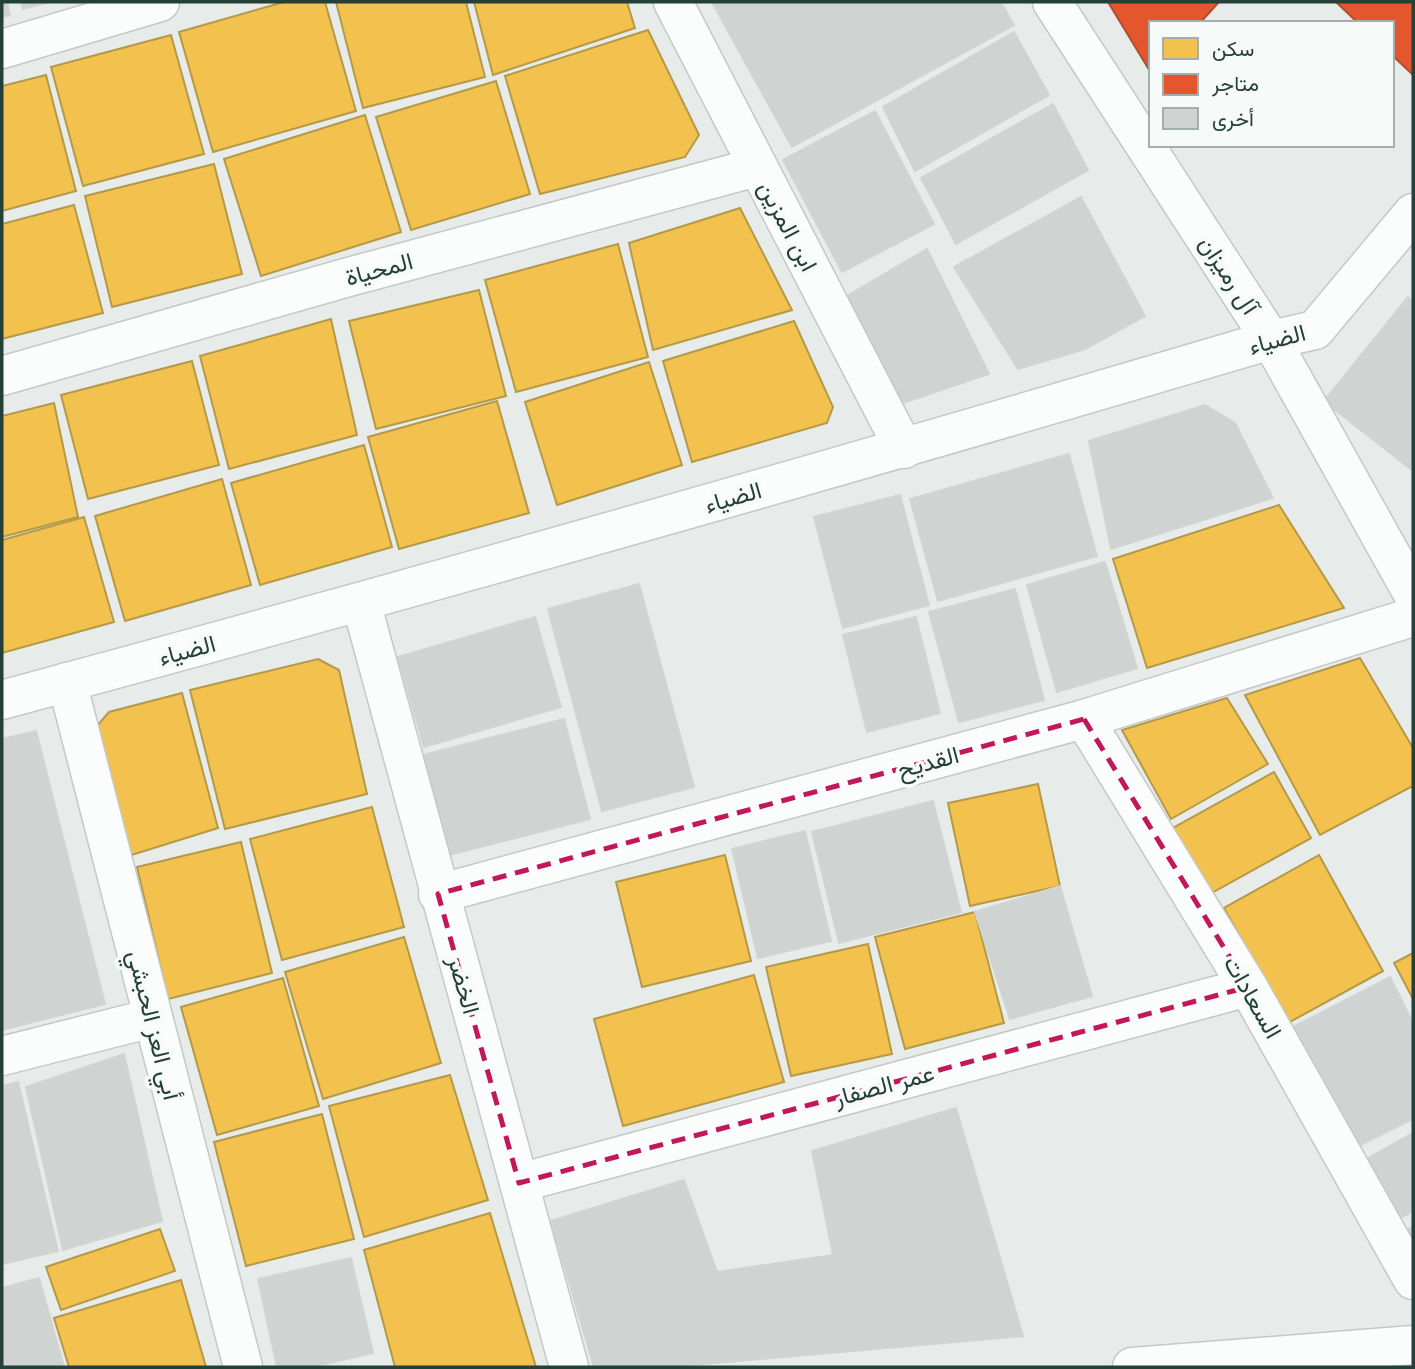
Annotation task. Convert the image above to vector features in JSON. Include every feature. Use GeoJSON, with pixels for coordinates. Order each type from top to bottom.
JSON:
{"type":"FeatureCollection","features":[{"type":"Feature","properties":{"kind":"street"},"geometry":{"type":"LineString","coordinates":[[2,49],[160,2]]}},
{"type":"Feature","properties":{"kind":"street","name":"ابن المزين"},"geometry":{"type":"LineString","coordinates":[[673,2],[904,449]]}},
{"type":"Feature","properties":{"kind":"street","name":"آل رميزان"},"geometry":{"type":"LineString","coordinates":[[1052,2],[1271,340],[1413,594]]}},
{"type":"Feature","properties":{"kind":"street","name":"المحياة"},"geometry":{"type":"LineString","coordinates":[[2,376],[332,281],[757,167]]}},
{"type":"Feature","properties":{"kind":"street","name":"الضياء"},"geometry":{"type":"LineString","coordinates":[[2,700],[904,449],[1271,340],[1315,330],[1413,213]]}},
{"type":"Feature","properties":{"kind":"street","name":"الخضر"},"geometry":{"type":"LineString","coordinates":[[361,602],[438,894],[569,1367]]}},
{"type":"Feature","properties":{"kind":"street","name":"القديح"},"geometry":{"type":"LineString","coordinates":[[438,894],[1084,719],[1413,617]]}},
{"type":"Feature","properties":{"kind":"street","name":"أبي العز الحبشي"},"geometry":{"type":"LineString","coordinates":[[68,682],[243,1367]]}},
{"type":"Feature","properties":{"kind":"street","name":"السعادات"},"geometry":{"type":"LineString","coordinates":[[1084,719],[1248,987],[1413,1280]]}},
{"type":"Feature","properties":{"kind":"street","name":"عمر الصفار"},"geometry":{"type":"LineString","coordinates":[[519,1183],[1248,987]]}},
{"type":"Feature","properties":{"kind":"street"},"geometry":{"type":"LineString","coordinates":[[2,1056],[152,1018]]}},
{"type":"Feature","properties":{"kind":"street"},"geometry":{"type":"LineString","coordinates":[[1132,1367],[1413,1345]]}},
{"type":"Feature","properties":{"kind":"highlighted area"},"geometry":{"type":"Polygon","coordinates":[[[1084,719],[1248,987],[519,1183],[438,894],[1084,719]]]}},
{"type":"Feature","properties":{"kind":"building: سكن"},"geometry":{"type":"Polygon","coordinates":[[[284,2],[325,2],[356,111],[213,152],[179,32],[284,2]]]}},
{"type":"Feature","properties":{"kind":"building: سكن"},"geometry":{"type":"Polygon","coordinates":[[[336,2],[466,2],[485,77],[363,108],[336,2]]]}},
{"type":"Feature","properties":{"kind":"building: سكن"},"geometry":{"type":"Polygon","coordinates":[[[474,2],[627,2],[635,28],[493,75],[474,2]]]}},
{"type":"Feature","properties":{"kind":"building: سكن"},"geometry":{"type":"Polygon","coordinates":[[[648,30],[699,135],[685,157],[540,194],[505,76],[648,30]]]}},
{"type":"Feature","properties":{"kind":"building: سكن"},"geometry":{"type":"Polygon","coordinates":[[[171,35],[204,154],[83,186],[51,67],[171,35]]]}},
{"type":"Feature","properties":{"kind":"building: سكن"},"geometry":{"type":"Polygon","coordinates":[[[46,75],[76,191],[2,211],[2,86],[46,75]]]}},
{"type":"Feature","properties":{"kind":"building: سكن"},"geometry":{"type":"Polygon","coordinates":[[[496,81],[530,194],[411,230],[376,117],[496,81]]]}},
{"type":"Feature","properties":{"kind":"building: سكن"},"geometry":{"type":"Polygon","coordinates":[[[365,115],[401,232],[261,276],[224,159],[365,115]]]}},
{"type":"Feature","properties":{"kind":"building: سكن"},"geometry":{"type":"Polygon","coordinates":[[[214,164],[242,274],[112,307],[85,196],[214,164]]]}},
{"type":"Feature","properties":{"kind":"building: سكن"},"geometry":{"type":"Polygon","coordinates":[[[74,205],[103,313],[2,339],[2,224],[74,205]]]}},
{"type":"Feature","properties":{"kind":"building: سكن"},"geometry":{"type":"Polygon","coordinates":[[[740,208],[792,310],[653,350],[629,243],[740,208]]]}},
{"type":"Feature","properties":{"kind":"building: سكن"},"geometry":{"type":"Polygon","coordinates":[[[618,244],[648,357],[516,392],[485,280],[618,244]]]}},
{"type":"Feature","properties":{"kind":"building: سكن"},"geometry":{"type":"Polygon","coordinates":[[[479,290],[506,396],[376,429],[349,321],[479,290]]]}},
{"type":"Feature","properties":{"kind":"building: سكن"},"geometry":{"type":"Polygon","coordinates":[[[331,319],[357,435],[229,469],[200,356],[331,319]]]}},
{"type":"Feature","properties":{"kind":"building: سكن"},"geometry":{"type":"Polygon","coordinates":[[[794,321],[833,407],[827,423],[692,462],[663,361],[794,321]]]}},
{"type":"Feature","properties":{"kind":"building: سكن"},"geometry":{"type":"Polygon","coordinates":[[[192,361],[219,465],[88,499],[61,395],[192,361]]]}},
{"type":"Feature","properties":{"kind":"building: سكن"},"geometry":{"type":"Polygon","coordinates":[[[649,362],[682,465],[557,505],[525,402],[649,362]]]}},
{"type":"Feature","properties":{"kind":"building: سكن"},"geometry":{"type":"Polygon","coordinates":[[[497,401],[529,513],[399,549],[368,437],[497,401]]]}},
{"type":"Feature","properties":{"kind":"building: سكن"},"geometry":{"type":"Polygon","coordinates":[[[54,403],[78,517],[2,537],[2,416],[54,403]]]}},
{"type":"Feature","properties":{"kind":"building: سكن"},"geometry":{"type":"Polygon","coordinates":[[[364,445],[392,547],[260,585],[231,483],[364,445]]]}},
{"type":"Feature","properties":{"kind":"building: سكن"},"geometry":{"type":"Polygon","coordinates":[[[222,479],[251,585],[125,621],[95,516],[222,479]]]}},
{"type":"Feature","properties":{"kind":"building: سكن"},"geometry":{"type":"Polygon","coordinates":[[[1279,505],[1344,608],[1147,668],[1113,559],[1279,505]]]}},
{"type":"Feature","properties":{"kind":"building: سكن"},"geometry":{"type":"Polygon","coordinates":[[[84,517],[114,622],[2,653],[2,540],[84,517]]]}},
{"type":"Feature","properties":{"kind":"building: سكن"},"geometry":{"type":"Polygon","coordinates":[[[1360,658],[1413,748],[1413,786],[1320,835],[1245,695],[1360,658]]]}},
{"type":"Feature","properties":{"kind":"building: سكن"},"geometry":{"type":"Polygon","coordinates":[[[318,659],[339,670],[367,794],[225,829],[190,690],[318,659]]]}},
{"type":"Feature","properties":{"kind":"building: سكن"},"geometry":{"type":"Polygon","coordinates":[[[182,693],[218,828],[122,858],[96,727],[109,712],[182,693]]]}},
{"type":"Feature","properties":{"kind":"building: سكن"},"geometry":{"type":"Polygon","coordinates":[[[1227,698],[1268,764],[1171,819],[1122,730],[1227,698]]]}},
{"type":"Feature","properties":{"kind":"building: سكن"},"geometry":{"type":"Polygon","coordinates":[[[1274,772],[1311,838],[1210,894],[1173,828],[1274,772]]]}},
{"type":"Feature","properties":{"kind":"building: سكن"},"geometry":{"type":"Polygon","coordinates":[[[1038,784],[1060,886],[970,906],[948,803],[1038,784]]]}},
{"type":"Feature","properties":{"kind":"building: سكن"},"geometry":{"type":"Polygon","coordinates":[[[372,807],[404,927],[282,960],[250,839],[372,807]]]}},
{"type":"Feature","properties":{"kind":"building: سكن"},"geometry":{"type":"Polygon","coordinates":[[[241,842],[272,973],[168,999],[137,867],[241,842]]]}},
{"type":"Feature","properties":{"kind":"building: سكن"},"geometry":{"type":"Polygon","coordinates":[[[725,855],[751,961],[642,987],[616,882],[725,855]]]}},
{"type":"Feature","properties":{"kind":"building: سكن"},"geometry":{"type":"Polygon","coordinates":[[[1319,855],[1383,971],[1288,1023],[1224,908],[1319,855]]]}},
{"type":"Feature","properties":{"kind":"building: سكن"},"geometry":{"type":"Polygon","coordinates":[[[975,912],[1004,1023],[905,1049],[875,937],[975,912]]]}},
{"type":"Feature","properties":{"kind":"building: سكن"},"geometry":{"type":"Polygon","coordinates":[[[404,937],[441,1063],[323,1099],[285,972],[404,937]]]}},
{"type":"Feature","properties":{"kind":"building: سكن"},"geometry":{"type":"Polygon","coordinates":[[[868,944],[892,1054],[791,1076],[766,967],[868,944]]]}},
{"type":"Feature","properties":{"kind":"building: سكن"},"geometry":{"type":"Polygon","coordinates":[[[1413,953],[1413,999],[1394,963],[1413,953]]]}},
{"type":"Feature","properties":{"kind":"building: سكن"},"geometry":{"type":"Polygon","coordinates":[[[754,975],[784,1082],[623,1126],[594,1019],[754,975]]]}},
{"type":"Feature","properties":{"kind":"building: سكن"},"geometry":{"type":"Polygon","coordinates":[[[283,978],[319,1106],[217,1135],[181,1007],[283,978]]]}},
{"type":"Feature","properties":{"kind":"building: سكن"},"geometry":{"type":"Polygon","coordinates":[[[450,1075],[488,1200],[364,1237],[329,1106],[450,1075]]]}},
{"type":"Feature","properties":{"kind":"building: سكن"},"geometry":{"type":"Polygon","coordinates":[[[322,1114],[354,1239],[246,1266],[214,1142],[322,1114]]]}},
{"type":"Feature","properties":{"kind":"building: سكن"},"geometry":{"type":"Polygon","coordinates":[[[490,1213],[536,1367],[395,1367],[364,1250],[490,1213]]]}},
{"type":"Feature","properties":{"kind":"building: سكن"},"geometry":{"type":"Polygon","coordinates":[[[160,1229],[175,1271],[61,1310],[46,1267],[160,1229]]]}},
{"type":"Feature","properties":{"kind":"building: سكن"},"geometry":{"type":"Polygon","coordinates":[[[181,1280],[206,1367],[69,1367],[54,1318],[181,1280]]]}},
{"type":"Feature","properties":{"kind":"building: متاجر"},"geometry":{"type":"Polygon","coordinates":[[[1108,2],[1219,2],[1202,21],[1149,21],[1149,70],[1108,2]]]}},
{"type":"Feature","properties":{"kind":"building: متاجر"},"geometry":{"type":"Polygon","coordinates":[[[1336,2],[1413,2],[1413,75],[1394,57],[1394,21],[1356,21],[1336,2]]]}},
{"type":"Feature","properties":{"kind":"building: أخرى"},"geometry":{"type":"Polygon","coordinates":[[[2,2],[7,2],[10,15],[2,17],[2,2]]]}},
{"type":"Feature","properties":{"kind":"building: أخرى"},"geometry":{"type":"Polygon","coordinates":[[[21,2],[49,2],[23,9],[21,2]]]}},
{"type":"Feature","properties":{"kind":"building: أخرى"},"geometry":{"type":"Polygon","coordinates":[[[1001,2],[1014,25],[792,147],[713,4],[1001,2]]]}},
{"type":"Feature","properties":{"kind":"building: أخرى"},"geometry":{"type":"Polygon","coordinates":[[[1014,32],[1049,95],[915,171],[883,107],[1014,32]]]}},
{"type":"Feature","properties":{"kind":"building: أخرى"},"geometry":{"type":"Polygon","coordinates":[[[1053,104],[1088,170],[956,244],[921,178],[1053,104]]]}},
{"type":"Feature","properties":{"kind":"building: أخرى"},"geometry":{"type":"Polygon","coordinates":[[[875,111],[934,224],[842,272],[783,160],[875,111]]]}},
{"type":"Feature","properties":{"kind":"building: أخرى"},"geometry":{"type":"Polygon","coordinates":[[[1081,197],[1145,316],[1085,349],[1018,369],[954,267],[1081,197]]]}},
{"type":"Feature","properties":{"kind":"building: أخرى"},"geometry":{"type":"Polygon","coordinates":[[[927,249],[989,374],[903,403],[845,297],[927,249]]]}},
{"type":"Feature","properties":{"kind":"building: أخرى"},"geometry":{"type":"Polygon","coordinates":[[[1408,297],[1413,302],[1413,471],[1324,401],[1408,297]]]}},
{"type":"Feature","properties":{"kind":"building: أخرى"},"geometry":{"type":"Polygon","coordinates":[[[1205,405],[1235,423],[1273,498],[1111,549],[1089,441],[1205,405]]]}},
{"type":"Feature","properties":{"kind":"building: أخرى"},"geometry":{"type":"Polygon","coordinates":[[[1069,454],[1097,556],[938,601],[910,499],[1069,454]]]}},
{"type":"Feature","properties":{"kind":"building: أخرى"},"geometry":{"type":"Polygon","coordinates":[[[900,495],[929,605],[843,628],[814,517],[900,495]]]}},
{"type":"Feature","properties":{"kind":"building: أخرى"},"geometry":{"type":"Polygon","coordinates":[[[1105,562],[1137,668],[1057,692],[1027,585],[1105,562]]]}},
{"type":"Feature","properties":{"kind":"building: أخرى"},"geometry":{"type":"Polygon","coordinates":[[[639,584],[694,787],[602,811],[548,609],[639,584]]]}},
{"type":"Feature","properties":{"kind":"building: أخرى"},"geometry":{"type":"Polygon","coordinates":[[[1015,589],[1044,700],[959,722],[929,612],[1015,589]]]}},
{"type":"Feature","properties":{"kind":"building: أخرى"},"geometry":{"type":"Polygon","coordinates":[[[535,617],[561,707],[424,747],[398,657],[535,617]]]}},
{"type":"Feature","properties":{"kind":"building: أخرى"},"geometry":{"type":"Polygon","coordinates":[[[916,617],[940,713],[867,732],[843,635],[916,617]]]}},
{"type":"Feature","properties":{"kind":"building: أخرى"},"geometry":{"type":"Polygon","coordinates":[[[564,719],[590,819],[445,856],[419,756],[564,719]]]}},
{"type":"Feature","properties":{"kind":"building: أخرى"},"geometry":{"type":"Polygon","coordinates":[[[36,731],[105,1004],[2,1030],[2,739],[36,731]]]}},
{"type":"Feature","properties":{"kind":"building: أخرى"},"geometry":{"type":"Polygon","coordinates":[[[933,801],[961,912],[839,943],[812,832],[933,801]]]}},
{"type":"Feature","properties":{"kind":"building: أخرى"},"geometry":{"type":"Polygon","coordinates":[[[805,831],[831,941],[758,958],[732,849],[805,831]]]}},
{"type":"Feature","properties":{"kind":"building: أخرى"},"geometry":{"type":"Polygon","coordinates":[[[1060,886],[1092,996],[1010,1019],[975,912],[1060,886]]]}},
{"type":"Feature","properties":{"kind":"building: أخرى"},"geometry":{"type":"Polygon","coordinates":[[[1390,977],[1413,1023],[1413,1119],[1353,1149],[1291,1028],[1390,977]]]}},
{"type":"Feature","properties":{"kind":"building: أخرى"},"geometry":{"type":"Polygon","coordinates":[[[124,1054],[162,1221],[63,1250],[26,1087],[124,1054]]]}},
{"type":"Feature","properties":{"kind":"building: أخرى"},"geometry":{"type":"Polygon","coordinates":[[[18,1082],[58,1251],[2,1264],[2,1086],[18,1082]]]}},
{"type":"Feature","properties":{"kind":"building: أخرى"},"geometry":{"type":"Polygon","coordinates":[[[956,1108],[1023,1336],[671,1367],[594,1367],[551,1221],[684,1180],[717,1272],[833,1255],[812,1151],[956,1108]]]}},
{"type":"Feature","properties":{"kind":"building: أخرى"},"geometry":{"type":"Polygon","coordinates":[[[1413,1133],[1413,1211],[1392,1223],[1358,1164],[1413,1133]]]}},
{"type":"Feature","properties":{"kind":"building: أخرى"},"geometry":{"type":"Polygon","coordinates":[[[1413,1226],[1413,1242],[1407,1230],[1413,1226]]]}},
{"type":"Feature","properties":{"kind":"building: أخرى"},"geometry":{"type":"Polygon","coordinates":[[[351,1258],[373,1353],[312,1367],[277,1367],[258,1279],[351,1258]]]}},
{"type":"Feature","properties":{"kind":"building: أخرى"},"geometry":{"type":"Polygon","coordinates":[[[39,1278],[64,1367],[2,1367],[2,1288],[39,1278]]]}}]}
